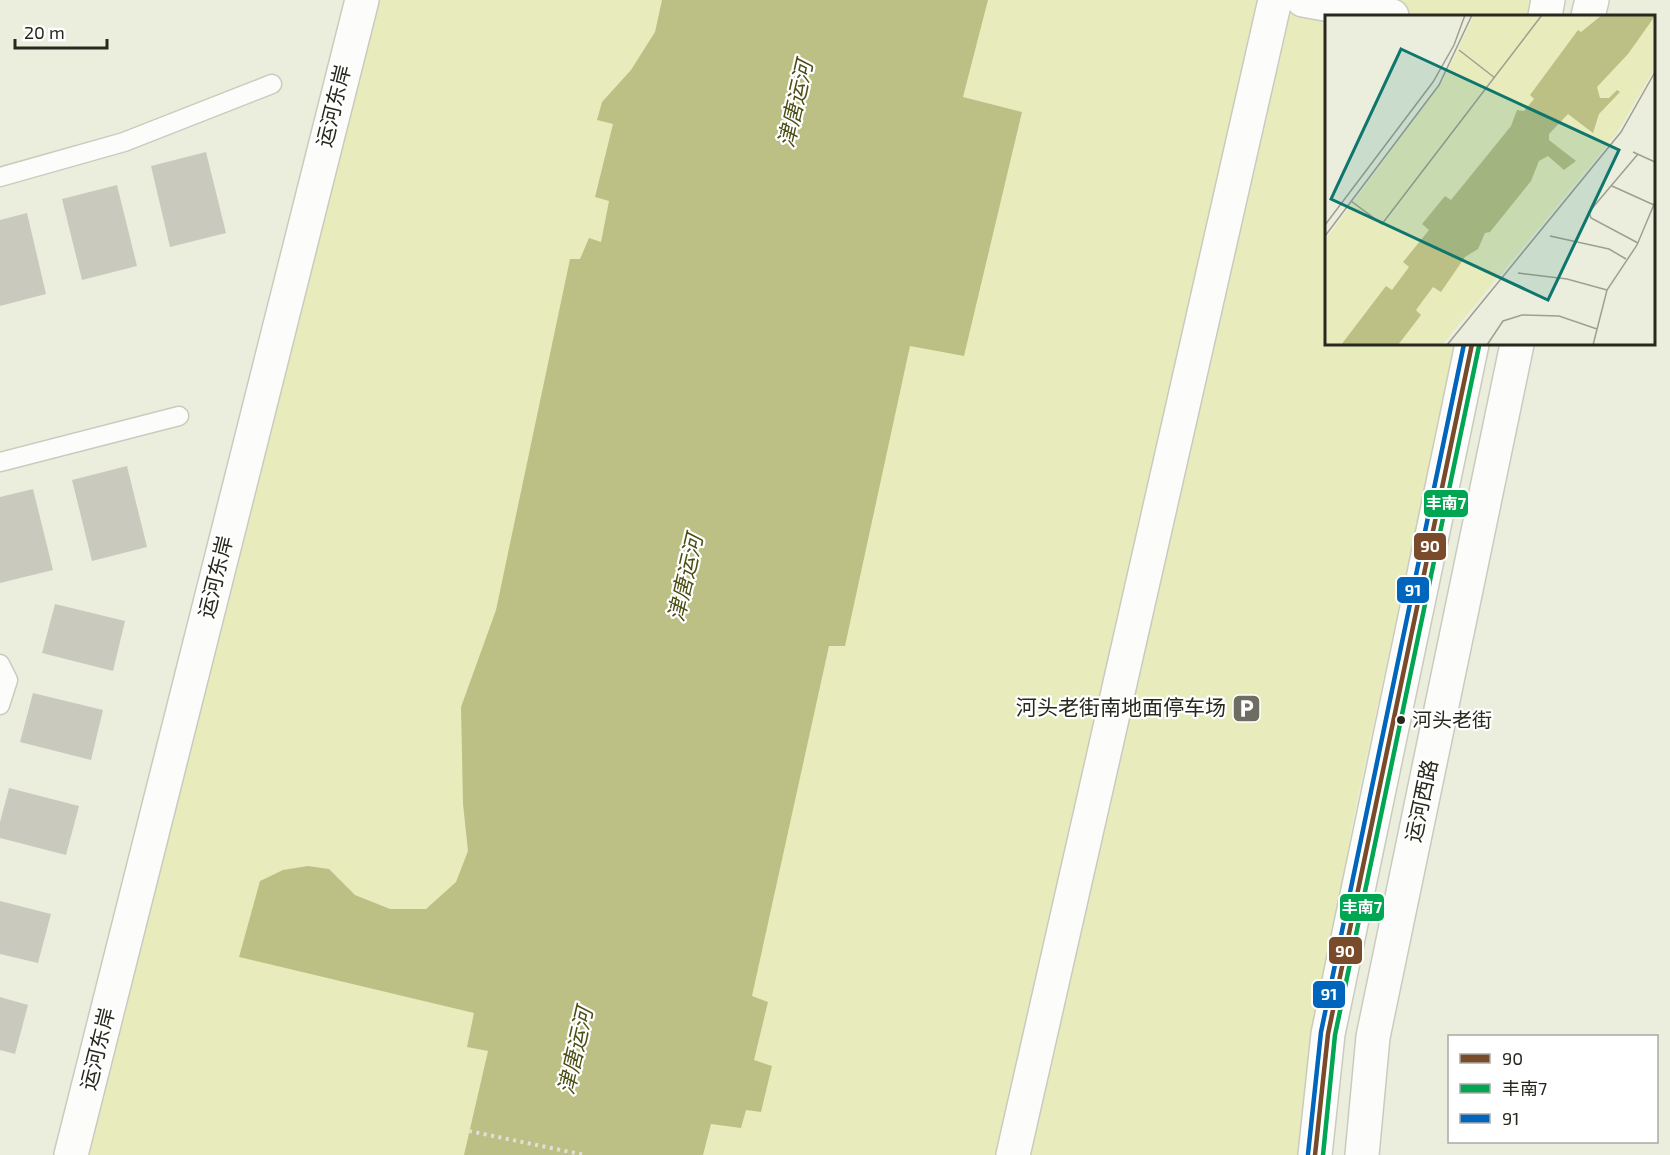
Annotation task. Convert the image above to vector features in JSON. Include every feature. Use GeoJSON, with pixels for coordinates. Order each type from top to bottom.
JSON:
{"type":"FeatureCollection","features":[{"type":"Feature","properties":{"kind":"street","name":"运河东岸"},"geometry":{"type":"LineString","coordinates":[[71,1155],[362,0]]}},
{"type":"Feature","properties":{"kind":"street"},"geometry":{"type":"LineString","coordinates":[[1013,1155],[1275,0]]}},
{"type":"Feature","properties":{"kind":"street"},"geometry":{"type":"LineString","coordinates":[[1303,0],[1386,15]]}},
{"type":"Feature","properties":{"kind":"street"},"geometry":{"type":"LineString","coordinates":[[1545,15],[1548,0]]}},
{"type":"Feature","properties":{"kind":"street"},"geometry":{"type":"LineString","coordinates":[[1588,15],[1592,0]]}},
{"type":"Feature","properties":{"kind":"street"},"geometry":{"type":"LineString","coordinates":[[1315,1155],[1328,1034],[1472,345]]}},
{"type":"Feature","properties":{"kind":"street","name":"运河西路"},"geometry":{"type":"LineString","coordinates":[[1362,1155],[1372,1036],[1517,345]]}},
{"type":"Feature","properties":{"kind":"lane"},"geometry":{"type":"LineString","coordinates":[[0,177],[124,142],[272,84]]}},
{"type":"Feature","properties":{"kind":"lane"},"geometry":{"type":"LineString","coordinates":[[0,462],[179,416]]}},
{"type":"Feature","properties":{"kind":"lane"},"geometry":{"type":"LineString","coordinates":[[0,664],[8,680],[0,705]]}},
{"type":"Feature","properties":{"kind":"path"},"geometry":{"type":"LineString","coordinates":[[469,1131],[585,1155]]}},
{"type":"Feature","properties":{"kind":"shaded area","name":"河头老街"},"geometry":{"type":"Polygon","coordinates":[[[380,0],[1530,0],[1527,15],[1325,15],[1325,345],[1455,345],[1353,820],[1309,1075],[1304,1155],[84,1155],[333,164],[380,0]]]}},
{"type":"Feature","properties":{"kind":"water","name":"津唐运河"},"geometry":{"type":"Polygon","coordinates":[[[662,0],[988,0],[963,97],[1022,112],[964,356],[910,346],[845,646],[829,646],[752,996],[768,1002],[754,1060],[772,1066],[761,1112],[746,1110],[741,1128],[711,1124],[703,1155],[464,1155],[488,1051],[467,1047],[474,1013],[239,957],[260,881],[283,870],[308,866],[329,869],[355,895],[390,909],[426,909],[456,882],[468,851],[463,804],[461,707],[496,610],[570,259],[580,259],[589,238],[601,242],[609,201],[595,197],[613,124],[597,120],[602,102],[631,70],[655,32],[662,0]]]}},
{"type":"Feature","properties":{"kind":"building"},"geometry":{"type":"Polygon","coordinates":[[[206,152],[226,233],[170,247],[151,166],[206,152]]]}},
{"type":"Feature","properties":{"kind":"building"},"geometry":{"type":"Polygon","coordinates":[[[117,185],[137,266],[82,280],[62,199],[117,185]]]}},
{"type":"Feature","properties":{"kind":"building"},"geometry":{"type":"Polygon","coordinates":[[[27,213],[46,294],[0,306],[0,220],[27,213]]]}},
{"type":"Feature","properties":{"kind":"building"},"geometry":{"type":"Polygon","coordinates":[[[127,466],[147,547],[92,561],[72,480],[127,466]]]}},
{"type":"Feature","properties":{"kind":"building"},"geometry":{"type":"Polygon","coordinates":[[[33,489],[53,570],[0,583],[0,497],[33,489]]]}},
{"type":"Feature","properties":{"kind":"building"},"geometry":{"type":"Polygon","coordinates":[[[55,604],[125,621],[113,671],[42,653],[55,604]]]}},
{"type":"Feature","properties":{"kind":"building"},"geometry":{"type":"Polygon","coordinates":[[[33,693],[103,710],[91,760],[20,742],[33,693]]]}},
{"type":"Feature","properties":{"kind":"building"},"geometry":{"type":"Polygon","coordinates":[[[9,788],[79,806],[66,855],[0,838],[0,822],[9,788]]]}},
{"type":"Feature","properties":{"kind":"building"},"geometry":{"type":"Polygon","coordinates":[[[0,901],[51,914],[38,963],[0,954],[0,901]]]}},
{"type":"Feature","properties":{"kind":"building"},"geometry":{"type":"Polygon","coordinates":[[[0,997],[28,1005],[15,1054],[0,1050],[0,997]]]}},
{"type":"Feature","properties":{"kind":"transit line","name":"91"},"geometry":{"type":"LineString","coordinates":[[1308,1154],[1321,1032],[1464,345]]}},
{"type":"Feature","properties":{"kind":"transit line","name":"90"},"geometry":{"type":"LineString","coordinates":[[1315,1155],[1328,1034],[1472,345]]}},
{"type":"Feature","properties":{"kind":"transit line","name":"丰南7"},"geometry":{"type":"LineString","coordinates":[[1323,1155],[1335,1035],[1479,346]]}},
{"type":"Feature","properties":{"kind":"place","name":"河头老街南地面停车场"},"geometry":{"type":"Point","coordinates":[1247,708]}},
{"type":"Feature","properties":{"kind":"place","name":"河头老街"},"geometry":{"type":"Point","coordinates":[1401,720]}}]}
